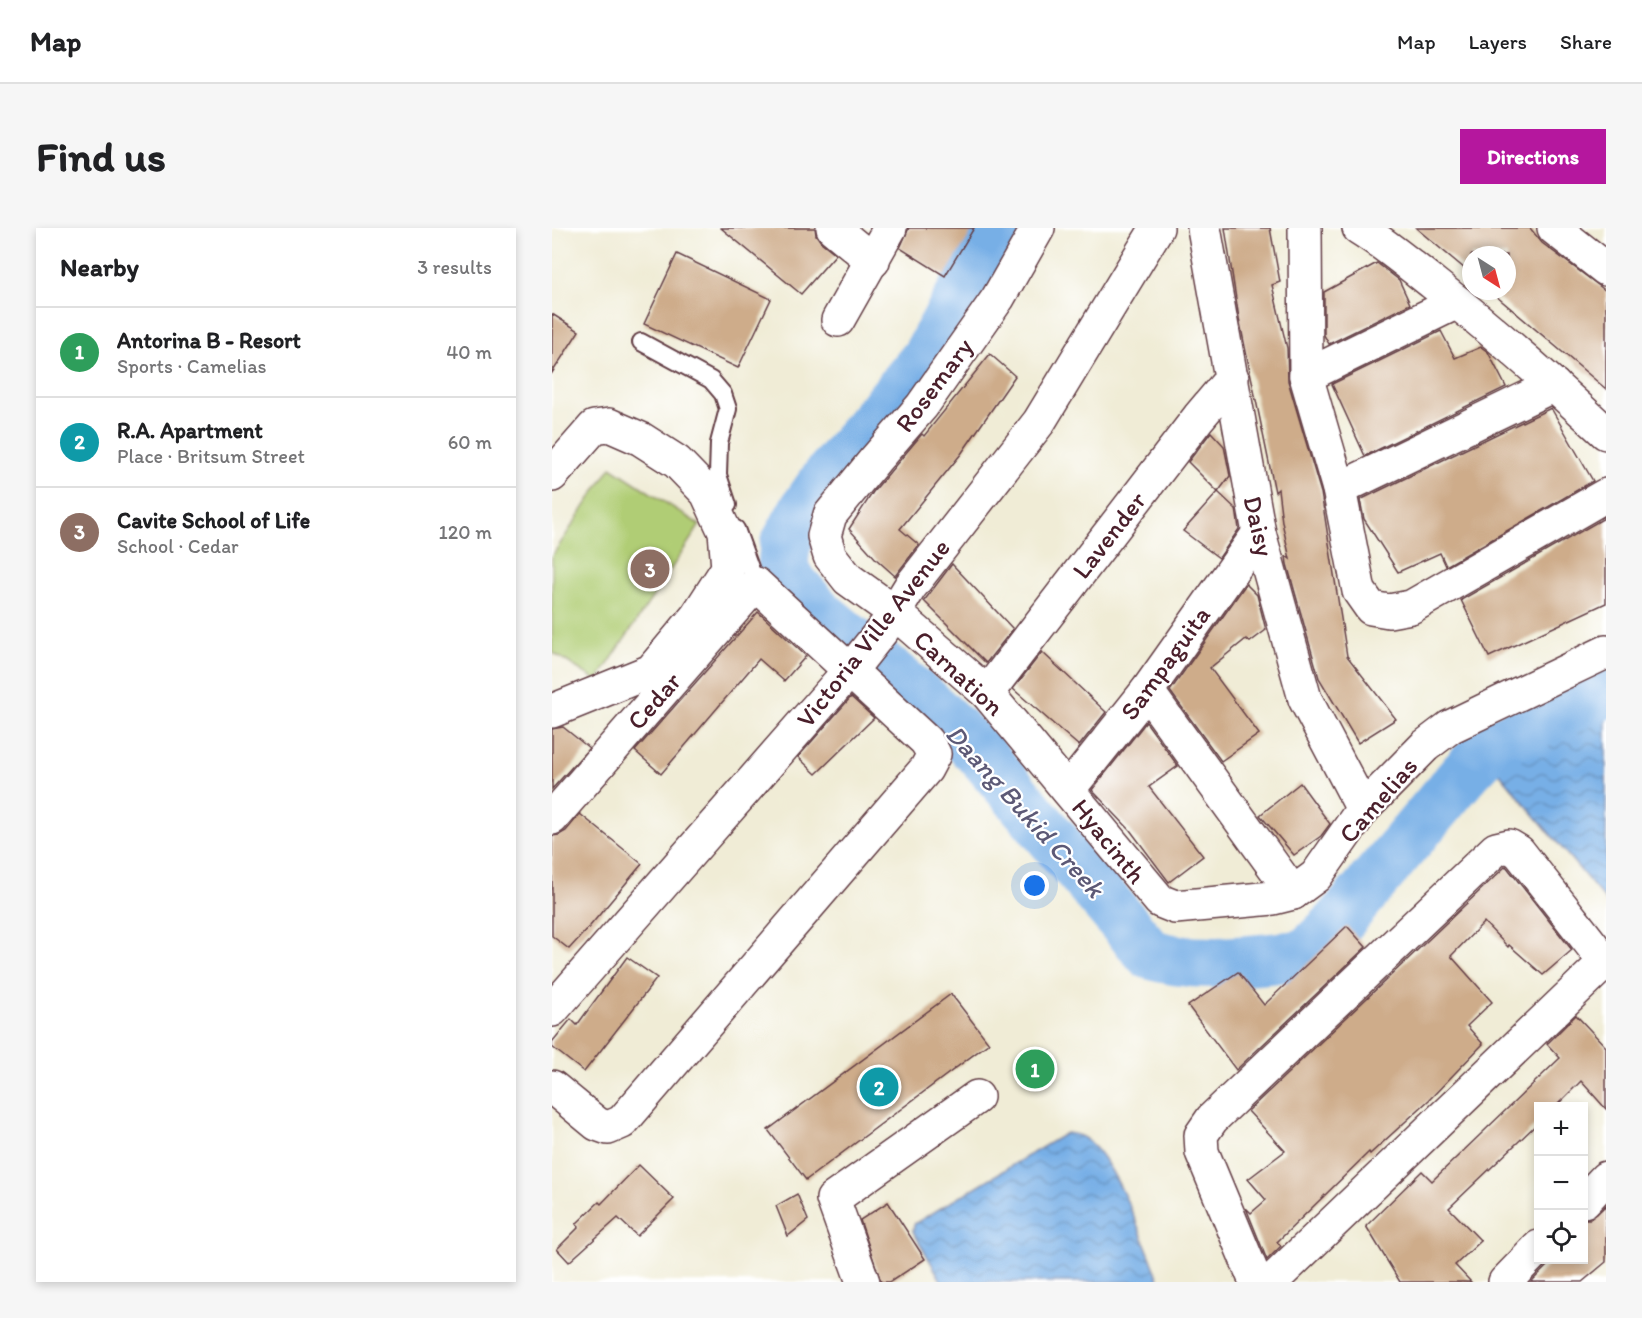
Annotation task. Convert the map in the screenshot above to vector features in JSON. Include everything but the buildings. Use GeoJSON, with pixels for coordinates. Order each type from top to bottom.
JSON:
{"type":"FeatureCollection","features":[{"type":"Feature","properties":{"kind":"street"},"geometry":{"type":"LineString","coordinates":[[833,228],[873,261]]}},
{"type":"Feature","properties":{"kind":"street"},"geometry":{"type":"LineString","coordinates":[[838,320],[890,228]]}},
{"type":"Feature","properties":{"kind":"street","name":"Rosemary"},"geometry":{"type":"LineString","coordinates":[[824,536],[830,515],[922,406],[998,297],[1038,228]]}},
{"type":"Feature","properties":{"kind":"street","name":"Victoria Ville Avenue"},"geometry":{"type":"LineString","coordinates":[[552,1010],[854,666],[891,617],[910,587],[1039,422],[1157,228]]}},
{"type":"Feature","properties":{"kind":"street","name":"Daisy"},"geometry":{"type":"LineString","coordinates":[[1204,228],[1259,532],[1305,699],[1363,809]]}},
{"type":"Feature","properties":{"kind":"street"},"geometry":{"type":"LineString","coordinates":[[1305,228],[1306,376],[1339,489],[1359,591],[1371,608],[1389,611],[1411,607],[1606,495]]}},
{"type":"Feature","properties":{"kind":"street"},"geometry":{"type":"LineString","coordinates":[[1359,228],[1382,242],[1457,302],[1537,369],[1606,434]]}},
{"type":"Feature","properties":{"kind":"street"},"geometry":{"type":"LineString","coordinates":[[1554,228],[1606,269]]}},
{"type":"Feature","properties":{"kind":"street"},"geometry":{"type":"LineString","coordinates":[[1306,376],[1457,302]]}},
{"type":"Feature","properties":{"kind":"street","name":"Lavender"},"geometry":{"type":"LineString","coordinates":[[987,693],[1199,417],[1232,378]]}},
{"type":"Feature","properties":{"kind":"street"},"geometry":{"type":"LineString","coordinates":[[1339,489],[1554,385]]}},
{"type":"Feature","properties":{"kind":"street"},"geometry":{"type":"LineString","coordinates":[[552,475],[594,427],[609,425],[640,439],[677,462],[707,493],[725,532],[728,568],[697,616],[651,671],[552,711]]}},
{"type":"Feature","properties":{"kind":"street","name":"Sampaguita"},"geometry":{"type":"LineString","coordinates":[[1068,790],[1147,691],[1259,532]]}},
{"type":"Feature","properties":{"kind":"street","name":"Carnation"},"geometry":{"type":"LineString","coordinates":[[824,536],[830,556],[848,579],[891,617],[987,693],[1068,790]]}},
{"type":"Feature","properties":{"kind":"street"},"geometry":{"type":"LineString","coordinates":[[552,1087],[597,1124],[608,1128],[622,1122],[926,769],[934,754],[926,741],[854,666],[756,584]]}},
{"type":"Feature","properties":{"kind":"street","name":"Cedar"},"geometry":{"type":"LineString","coordinates":[[552,818],[756,584]]}},
{"type":"Feature","properties":{"kind":"street","name":"Camelias"},"geometry":{"type":"LineString","coordinates":[[1151,891],[1160,901],[1175,907],[1273,898],[1293,893],[1316,876],[1363,809],[1425,746],[1450,727],[1606,652]]}},
{"type":"Feature","properties":{"kind":"street"},"geometry":{"type":"LineString","coordinates":[[1147,691],[1293,893]]}},
{"type":"Feature","properties":{"kind":"street","name":"Hyacinth"},"geometry":{"type":"LineString","coordinates":[[1068,790],[1151,891]]}},
{"type":"Feature","properties":{"kind":"street"},"geometry":{"type":"LineString","coordinates":[[1256,1282],[1202,1152],[1202,1135],[1212,1119],[1496,849],[1509,846],[1519,852],[1605,963],[1271,1282]]}},
{"type":"Feature","properties":{"kind":"street"},"geometry":{"type":"LineString","coordinates":[[863,1282],[833,1199],[977,1096]]}},
{"type":"Feature","properties":{"kind":"street"},"geometry":{"type":"LineString","coordinates":[[1588,1197],[1606,1178]]}},
{"type":"Feature","properties":{"kind":"street"},"geometry":{"type":"LineString","coordinates":[[1505,1282],[1534,1252]]}},
{"type":"Feature","properties":{"kind":"lane"},"geometry":{"type":"LineString","coordinates":[[641,342],[711,380],[723,394],[728,409],[719,443],[718,475],[756,584]]}},
{"type":"Feature","properties":{"kind":"green space"},"geometry":{"type":"Polygon","coordinates":[[[611,467],[700,525],[597,681],[552,652],[552,556],[611,467]]]}},
{"type":"Feature","properties":{"kind":"water"},"geometry":{"type":"Polygon","coordinates":[[[1606,704],[1606,901],[1486,757],[1606,704]]]}},
{"type":"Feature","properties":{"kind":"water"},"geometry":{"type":"Polygon","coordinates":[[[1066,1133],[1084,1138],[1096,1148],[1107,1164],[1138,1226],[1160,1282],[942,1282],[913,1231],[914,1224],[1066,1133]]]}},
{"type":"Feature","properties":{"kind":"waterway","name":"Daang Bukid Creek"},"geometry":{"type":"LineString","coordinates":[[998,228],[926,358],[825,480],[803,512],[785,545],[783,566],[789,580],[819,613],[925,701],[980,753],[1150,954],[1167,959],[1222,962],[1295,956],[1308,952],[1338,923],[1486,751],[1501,741],[1606,692]]}},
{"type":"Feature","properties":{"kind":"place","name":"Cavite School of Life"},"geometry":{"type":"Point","coordinates":[650,569]}},
{"type":"Feature","properties":{"kind":"place","name":"Antorina B - Resort"},"geometry":{"type":"Point","coordinates":[1035,1069]}},
{"type":"Feature","properties":{"kind":"place","name":"R.A. Apartment"},"geometry":{"type":"Point","coordinates":[879,1087]}}]}
